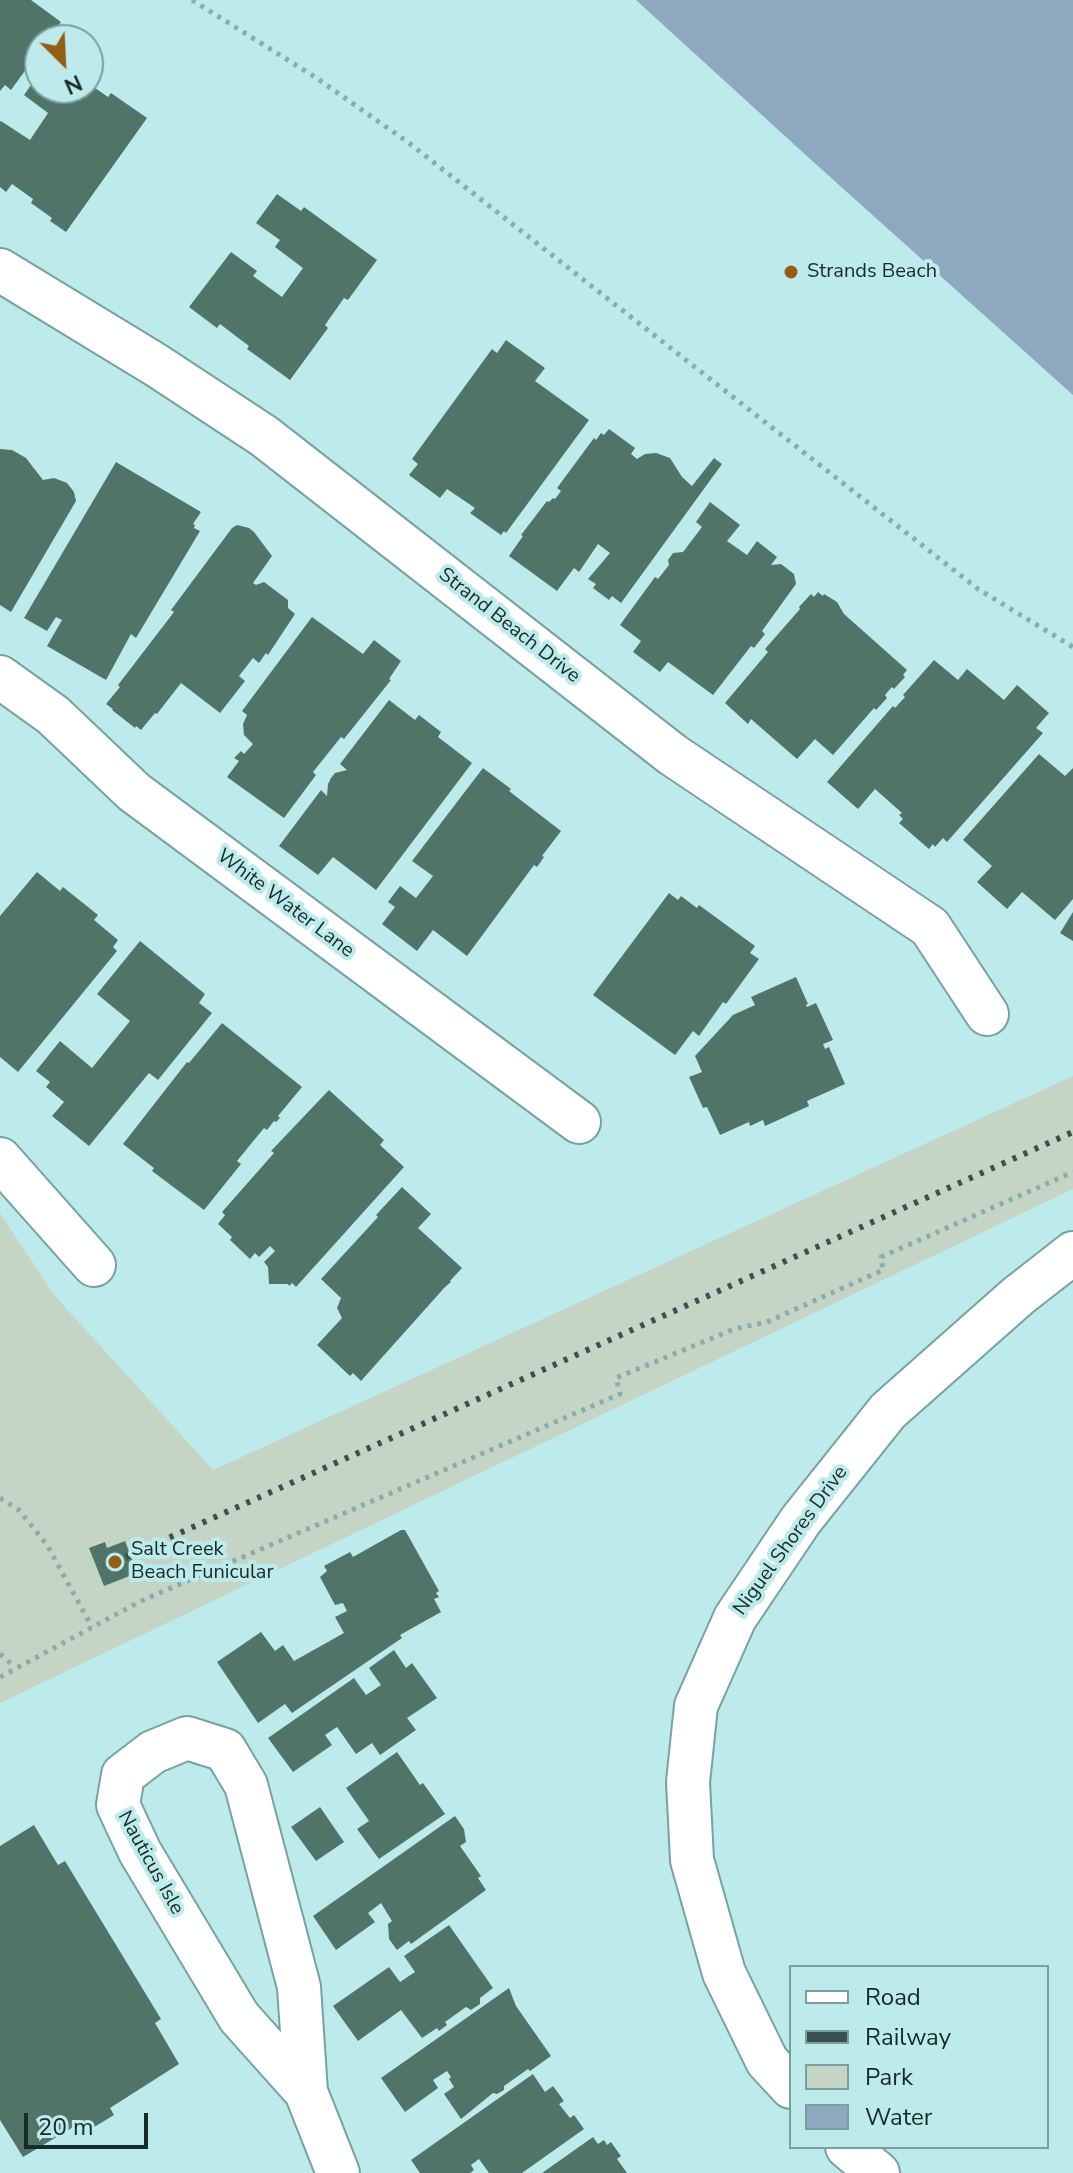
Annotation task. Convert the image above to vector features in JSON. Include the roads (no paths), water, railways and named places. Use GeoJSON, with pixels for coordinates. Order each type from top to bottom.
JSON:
{"type":"FeatureCollection","features":[{"type":"Feature","properties":{"kind":"street","name":"Strand Beach Drive"},"geometry":{"type":"LineString","coordinates":[[0,270],[156,365],[264,436],[673,755],[930,927],[987,1014]]}},
{"type":"Feature","properties":{"kind":"street","name":"White Water Lane"},"geometry":{"type":"LineString","coordinates":[[0,677],[53,715],[134,792],[579,1122]]}},
{"type":"Feature","properties":{"kind":"street"},"geometry":{"type":"LineString","coordinates":[[0,1159],[94,1265]]}},
{"type":"Feature","properties":{"kind":"street","name":"Niguel Shores Drive"},"geometry":{"type":"LineString","coordinates":[[789,2085],[767,2061],[724,1973],[692,1860],[688,1782],[696,1706],[735,1618],[801,1520],[888,1411],[1018,1296],[1073,1253]]}},
{"type":"Feature","properties":{"kind":"street","name":"Nauticus Isle"},"geometry":{"type":"LineString","coordinates":[[306,2092],[239,2017],[140,1852],[118,1805],[123,1775],[153,1752],[187,1738],[225,1750],[246,1785],[299,1987],[306,2092],[338,2173]]}},
{"type":"Feature","properties":{"kind":"street"},"geometry":{"type":"LineString","coordinates":[[849,2149],[878,2173]]}},
{"type":"Feature","properties":{"kind":"water"},"geometry":{"type":"Polygon","coordinates":[[[636,0],[1073,0],[1073,395],[809,158],[636,0]]]}},
{"type":"Feature","properties":{"kind":"railway"},"geometry":{"type":"LineString","coordinates":[[115,1562],[1073,1132]]}},
{"type":"Feature","properties":{"kind":"place","name":"Strands Beach"},"geometry":{"type":"Point","coordinates":[791,272]}},
{"type":"Feature","properties":{"kind":"place","name":"Salt Creek Beach Funicular"},"geometry":{"type":"Point","coordinates":[115,1562]}}]}
